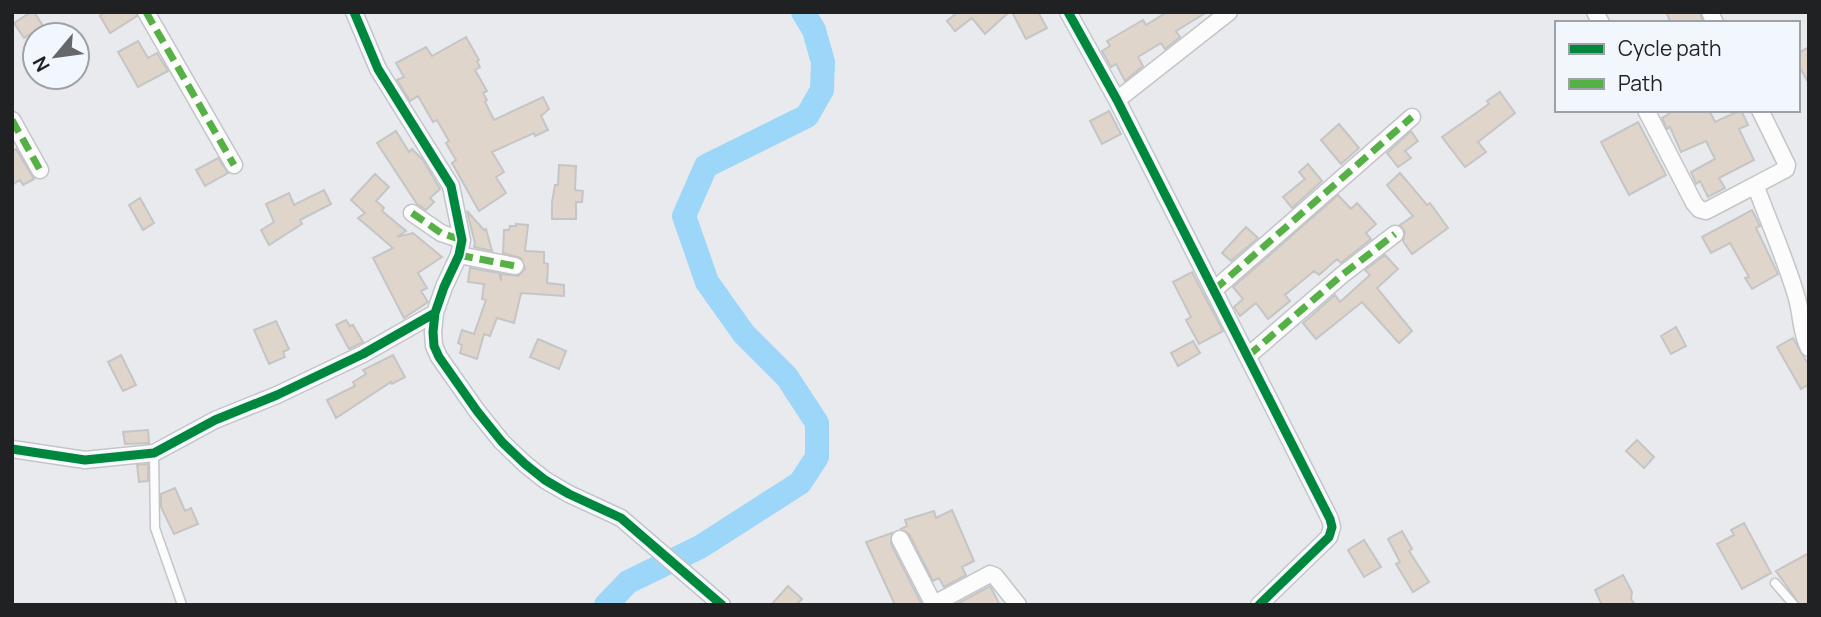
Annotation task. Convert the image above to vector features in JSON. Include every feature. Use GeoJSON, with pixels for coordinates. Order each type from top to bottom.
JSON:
{"type":"FeatureCollection","features":[{"type":"Feature","properties":{"kind":"street"},"geometry":{"type":"LineString","coordinates":[[146,12],[234,165]]}},
{"type":"Feature","properties":{"kind":"street"},"geometry":{"type":"LineString","coordinates":[[354,12],[378,69],[451,186],[461,247],[435,313],[434,345],[439,357],[502,442],[545,480],[621,518],[722,605]]}},
{"type":"Feature","properties":{"kind":"street"},"geometry":{"type":"LineString","coordinates":[[1068,12],[1117,100],[1332,527],[1329,537],[1259,605]]}},
{"type":"Feature","properties":{"kind":"street"},"geometry":{"type":"LineString","coordinates":[[1117,100],[1228,12]]}},
{"type":"Feature","properties":{"kind":"street"},"geometry":{"type":"LineString","coordinates":[[1647,112],[1699,209],[1706,211],[1784,172],[1787,165],[1761,112]]}},
{"type":"Feature","properties":{"kind":"street"},"geometry":{"type":"LineString","coordinates":[[1214,290],[1412,117]]}},
{"type":"Feature","properties":{"kind":"street"},"geometry":{"type":"LineString","coordinates":[[12,120],[40,170]]}},
{"type":"Feature","properties":{"kind":"street"},"geometry":{"type":"LineString","coordinates":[[1756,187],[1793,285],[1799,304],[1803,337],[1809,348]]}},
{"type":"Feature","properties":{"kind":"street"},"geometry":{"type":"LineString","coordinates":[[412,213],[461,247],[515,266]]}},
{"type":"Feature","properties":{"kind":"street"},"geometry":{"type":"LineString","coordinates":[[1248,356],[1342,275],[1395,234]]}},
{"type":"Feature","properties":{"kind":"street"},"geometry":{"type":"LineString","coordinates":[[12,449],[85,460],[154,453],[215,420],[277,395],[363,354],[435,313]]}},
{"type":"Feature","properties":{"kind":"street"},"geometry":{"type":"LineString","coordinates":[[900,539],[934,604],[990,574],[995,576],[1018,605]]}},
{"type":"Feature","properties":{"kind":"lane"},"geometry":{"type":"LineString","coordinates":[[154,453],[155,528],[182,605]]}},
{"type":"Feature","properties":{"kind":"lane"},"geometry":{"type":"LineString","coordinates":[[1775,583],[1794,605]]}},
{"type":"Feature","properties":{"kind":"building"},"geometry":{"type":"Polygon","coordinates":[[[31,12],[34,12],[40,21],[21,21],[21,34],[14,23],[31,12]]]}},
{"type":"Feature","properties":{"kind":"building"},"geometry":{"type":"Polygon","coordinates":[[[105,12],[136,12],[137,16],[110,33],[100,16],[105,12]]]}},
{"type":"Feature","properties":{"kind":"building"},"geometry":{"type":"Polygon","coordinates":[[[958,12],[1009,12],[985,34],[972,18],[955,31],[947,21],[958,12]]]}},
{"type":"Feature","properties":{"kind":"building"},"geometry":{"type":"Polygon","coordinates":[[[1012,12],[1038,12],[1047,28],[1026,39],[1012,12]]]}},
{"type":"Feature","properties":{"kind":"building"},"geometry":{"type":"Polygon","coordinates":[[[1167,12],[1207,12],[1176,31],[1180,37],[1165,49],[1161,43],[1138,57],[1143,66],[1125,81],[1116,64],[1111,67],[1102,51],[1110,46],[1107,41],[1143,20],[1146,25],[1167,12]]]}},
{"type":"Feature","properties":{"kind":"building"},"geometry":{"type":"Polygon","coordinates":[[[1666,12],[1700,12],[1702,21],[1670,21],[1666,12]]]}},
{"type":"Feature","properties":{"kind":"building"},"geometry":{"type":"Polygon","coordinates":[[[466,37],[479,60],[477,61],[480,67],[475,70],[487,91],[483,93],[487,100],[485,102],[494,120],[543,97],[549,109],[541,116],[548,130],[535,136],[534,133],[492,152],[504,172],[496,177],[506,193],[479,211],[452,163],[456,160],[437,120],[433,122],[418,96],[410,101],[397,80],[404,77],[396,63],[426,47],[432,56],[466,37]]]}},
{"type":"Feature","properties":{"kind":"building"},"geometry":{"type":"Polygon","coordinates":[[[138,41],[148,58],[157,53],[168,71],[138,87],[118,52],[138,41]]]}},
{"type":"Feature","properties":{"kind":"building"},"geometry":{"type":"Polygon","coordinates":[[[1809,47],[1809,84],[1800,68],[1800,52],[1809,47]]]}},
{"type":"Feature","properties":{"kind":"building"},"geometry":{"type":"Polygon","coordinates":[[[1500,92],[1515,113],[1478,142],[1486,152],[1465,167],[1442,137],[1489,104],[1487,101],[1500,92]]]}},
{"type":"Feature","properties":{"kind":"building"},"geometry":{"type":"Polygon","coordinates":[[[1109,111],[1121,134],[1102,144],[1090,121],[1109,111]]]}},
{"type":"Feature","properties":{"kind":"building"},"geometry":{"type":"Polygon","coordinates":[[[1668,112],[1710,112],[1715,122],[1742,112],[1748,125],[1739,129],[1754,160],[1719,178],[1725,188],[1708,197],[1700,181],[1696,184],[1691,172],[1715,159],[1706,141],[1681,152],[1670,127],[1667,129],[1662,118],[1669,114],[1668,112]]]}},
{"type":"Feature","properties":{"kind":"building"},"geometry":{"type":"Polygon","coordinates":[[[1638,122],[1666,175],[1629,195],[1601,142],[1638,122]]]}},
{"type":"Feature","properties":{"kind":"building"},"geometry":{"type":"Polygon","coordinates":[[[1339,124],[1359,148],[1341,164],[1321,140],[1339,124]]]}},
{"type":"Feature","properties":{"kind":"building"},"geometry":{"type":"Polygon","coordinates":[[[396,131],[409,152],[412,149],[423,160],[440,189],[430,198],[434,202],[426,210],[417,204],[377,143],[396,131]]]}},
{"type":"Feature","properties":{"kind":"building"},"geometry":{"type":"Polygon","coordinates":[[[1411,131],[1418,141],[1405,151],[1411,158],[1398,167],[1387,153],[1411,131]]]}},
{"type":"Feature","properties":{"kind":"building"},"geometry":{"type":"Polygon","coordinates":[[[16,149],[34,179],[23,185],[20,180],[12,185],[12,151],[16,149]]]}},
{"type":"Feature","properties":{"kind":"building"},"geometry":{"type":"Polygon","coordinates":[[[218,158],[228,173],[205,186],[196,170],[218,158]]]}},
{"type":"Feature","properties":{"kind":"building"},"geometry":{"type":"Polygon","coordinates":[[[1308,164],[1322,181],[1292,208],[1283,197],[1305,179],[1299,172],[1308,164]]]}},
{"type":"Feature","properties":{"kind":"building"},"geometry":{"type":"Polygon","coordinates":[[[559,165],[576,166],[575,190],[583,191],[582,202],[576,202],[576,219],[552,219],[552,202],[555,185],[558,185],[559,165]]]}},
{"type":"Feature","properties":{"kind":"building"},"geometry":{"type":"Polygon","coordinates":[[[1400,173],[1427,205],[1430,203],[1448,228],[1412,254],[1403,241],[1405,232],[1400,225],[1413,216],[1387,185],[1400,173]]]}},
{"type":"Feature","properties":{"kind":"building"},"geometry":{"type":"Polygon","coordinates":[[[375,174],[389,187],[376,201],[384,208],[382,211],[406,231],[397,237],[413,233],[442,257],[418,273],[427,288],[421,291],[428,302],[404,318],[373,258],[393,248],[358,218],[365,213],[351,200],[375,174]]]}},
{"type":"Feature","properties":{"kind":"building"},"geometry":{"type":"Polygon","coordinates":[[[324,190],[331,204],[300,220],[302,224],[269,245],[261,230],[274,222],[266,204],[289,193],[294,205],[324,190]]]}},
{"type":"Feature","properties":{"kind":"building"},"geometry":{"type":"Polygon","coordinates":[[[1338,195],[1351,209],[1357,203],[1376,224],[1366,233],[1371,239],[1341,263],[1337,259],[1319,275],[1314,271],[1285,295],[1290,301],[1268,319],[1256,303],[1240,316],[1234,307],[1243,299],[1233,287],[1338,195]]]}},
{"type":"Feature","properties":{"kind":"building"},"geometry":{"type":"Polygon","coordinates":[[[140,198],[154,223],[143,230],[129,205],[140,198]]]}},
{"type":"Feature","properties":{"kind":"building"},"geometry":{"type":"Polygon","coordinates":[[[1752,210],[1760,226],[1756,228],[1778,274],[1752,289],[1745,278],[1749,277],[1730,243],[1711,253],[1702,237],[1752,210]]]}},
{"type":"Feature","properties":{"kind":"building"},"geometry":{"type":"Polygon","coordinates":[[[467,211],[484,230],[486,229],[492,251],[474,247],[467,211]]]}},
{"type":"Feature","properties":{"kind":"building"},"geometry":{"type":"Polygon","coordinates":[[[528,225],[525,251],[544,252],[544,263],[548,264],[547,283],[564,285],[564,296],[521,293],[514,323],[497,318],[490,336],[484,334],[477,359],[460,353],[462,345],[458,343],[462,330],[474,334],[486,300],[482,299],[484,284],[468,282],[470,268],[499,273],[501,281],[501,274],[518,276],[525,269],[521,258],[503,253],[504,230],[509,230],[510,226],[528,225]]]}},
{"type":"Feature","properties":{"kind":"building"},"geometry":{"type":"Polygon","coordinates":[[[1246,227],[1258,238],[1231,261],[1222,253],[1246,227]]]}},
{"type":"Feature","properties":{"kind":"building"},"geometry":{"type":"Polygon","coordinates":[[[1385,255],[1398,269],[1377,288],[1412,331],[1399,343],[1362,302],[1316,339],[1303,323],[1335,295],[1340,302],[1370,275],[1365,270],[1385,255]]]}},
{"type":"Feature","properties":{"kind":"building"},"geometry":{"type":"Polygon","coordinates":[[[1192,272],[1223,331],[1199,344],[1186,320],[1191,317],[1173,282],[1192,272]]]}},
{"type":"Feature","properties":{"kind":"building"},"geometry":{"type":"Polygon","coordinates":[[[346,320],[350,326],[353,325],[363,342],[349,349],[336,325],[346,320]]]}},
{"type":"Feature","properties":{"kind":"building"},"geometry":{"type":"Polygon","coordinates":[[[276,321],[289,349],[283,352],[285,357],[269,364],[254,330],[276,321]]]}},
{"type":"Feature","properties":{"kind":"building"},"geometry":{"type":"Polygon","coordinates":[[[1676,327],[1686,346],[1671,354],[1661,336],[1676,327]]]}},
{"type":"Feature","properties":{"kind":"building"},"geometry":{"type":"Polygon","coordinates":[[[1793,338],[1809,366],[1809,384],[1801,389],[1777,347],[1793,338]]]}},
{"type":"Feature","properties":{"kind":"building"},"geometry":{"type":"Polygon","coordinates":[[[538,339],[566,351],[559,369],[530,357],[538,339]]]}},
{"type":"Feature","properties":{"kind":"building"},"geometry":{"type":"Polygon","coordinates":[[[1193,341],[1200,353],[1178,366],[1171,353],[1193,341]]]}},
{"type":"Feature","properties":{"kind":"building"},"geometry":{"type":"Polygon","coordinates":[[[121,355],[136,385],[123,391],[108,362],[121,355]]]}},
{"type":"Feature","properties":{"kind":"building"},"geometry":{"type":"Polygon","coordinates":[[[393,355],[405,377],[392,384],[391,382],[336,418],[327,400],[355,386],[353,382],[366,374],[363,370],[393,355]]]}},
{"type":"Feature","properties":{"kind":"building"},"geometry":{"type":"Polygon","coordinates":[[[148,430],[149,443],[125,444],[123,432],[148,430]]]}},
{"type":"Feature","properties":{"kind":"building"},"geometry":{"type":"Polygon","coordinates":[[[1637,440],[1654,457],[1644,468],[1626,451],[1637,440]]]}},
{"type":"Feature","properties":{"kind":"building"},"geometry":{"type":"Polygon","coordinates":[[[148,464],[148,481],[139,482],[137,465],[148,464]]]}},
{"type":"Feature","properties":{"kind":"building"},"geometry":{"type":"Polygon","coordinates":[[[175,488],[185,511],[191,508],[198,524],[174,534],[161,507],[161,494],[175,488]]]}},
{"type":"Feature","properties":{"kind":"building"},"geometry":{"type":"Polygon","coordinates":[[[952,510],[974,561],[962,567],[966,575],[944,587],[939,578],[933,581],[909,534],[901,529],[907,526],[905,520],[934,511],[936,518],[952,510]]]}},
{"type":"Feature","properties":{"kind":"building"},"geometry":{"type":"Polygon","coordinates":[[[1744,523],[1771,573],[1742,589],[1717,544],[1734,535],[1731,530],[1744,523]]]}},
{"type":"Feature","properties":{"kind":"building"},"geometry":{"type":"Polygon","coordinates":[[[1402,531],[1412,549],[1409,551],[1429,582],[1413,592],[1396,564],[1400,562],[1388,539],[1402,531]]]}},
{"type":"Feature","properties":{"kind":"building"},"geometry":{"type":"Polygon","coordinates":[[[892,533],[891,544],[922,605],[895,605],[866,542],[892,533]]]}},
{"type":"Feature","properties":{"kind":"building"},"geometry":{"type":"Polygon","coordinates":[[[1364,540],[1381,567],[1364,577],[1348,550],[1364,540]]]}},
{"type":"Feature","properties":{"kind":"building"},"geometry":{"type":"Polygon","coordinates":[[[1809,553],[1809,605],[1800,605],[1776,571],[1809,553]]]}},
{"type":"Feature","properties":{"kind":"building"},"geometry":{"type":"Polygon","coordinates":[[[1623,575],[1635,605],[1602,605],[1595,590],[1623,575]]]}},
{"type":"Feature","properties":{"kind":"building"},"geometry":{"type":"Polygon","coordinates":[[[788,586],[802,599],[796,605],[771,605],[788,586]]]}},
{"type":"Feature","properties":{"kind":"building"},"geometry":{"type":"Polygon","coordinates":[[[990,586],[1000,605],[955,605],[990,586]]]}},
{"type":"Feature","properties":{"kind":"waterway"},"geometry":{"type":"LineString","coordinates":[[606,605],[628,582],[700,547],[800,483],[817,457],[817,423],[787,377],[744,334],[707,282],[684,216],[706,166],[807,116],[822,90],[823,62],[814,30],[803,12]]}},
{"type":"Feature","properties":{"kind":"marked path"},"geometry":{"type":"LineString","coordinates":[[146,12],[234,165]]}},
{"type":"Feature","properties":{"kind":"marked path"},"geometry":{"type":"LineString","coordinates":[[1214,290],[1412,117]]}},
{"type":"Feature","properties":{"kind":"marked path"},"geometry":{"type":"LineString","coordinates":[[12,120],[40,170]]}},
{"type":"Feature","properties":{"kind":"marked path"},"geometry":{"type":"LineString","coordinates":[[412,213],[441,233],[462,240]]}},
{"type":"Feature","properties":{"kind":"marked path"},"geometry":{"type":"LineString","coordinates":[[1248,356],[1342,275],[1395,234]]}},
{"type":"Feature","properties":{"kind":"marked path"},"geometry":{"type":"LineString","coordinates":[[459,255],[515,266]]}},
{"type":"Feature","properties":{"kind":"cycle path"},"geometry":{"type":"LineString","coordinates":[[354,12],[378,69],[451,186],[462,240],[459,255],[435,313],[434,346],[439,357],[477,411],[502,442],[525,464],[569,494],[621,518],[722,605]]}},
{"type":"Feature","properties":{"kind":"cycle path"},"geometry":{"type":"LineString","coordinates":[[1068,12],[1117,100],[1330,519],[1332,527],[1329,537],[1259,605]]}},
{"type":"Feature","properties":{"kind":"cycle path"},"geometry":{"type":"LineString","coordinates":[[12,449],[85,460],[154,453],[215,420],[277,395],[363,354],[435,313]]}}]}
